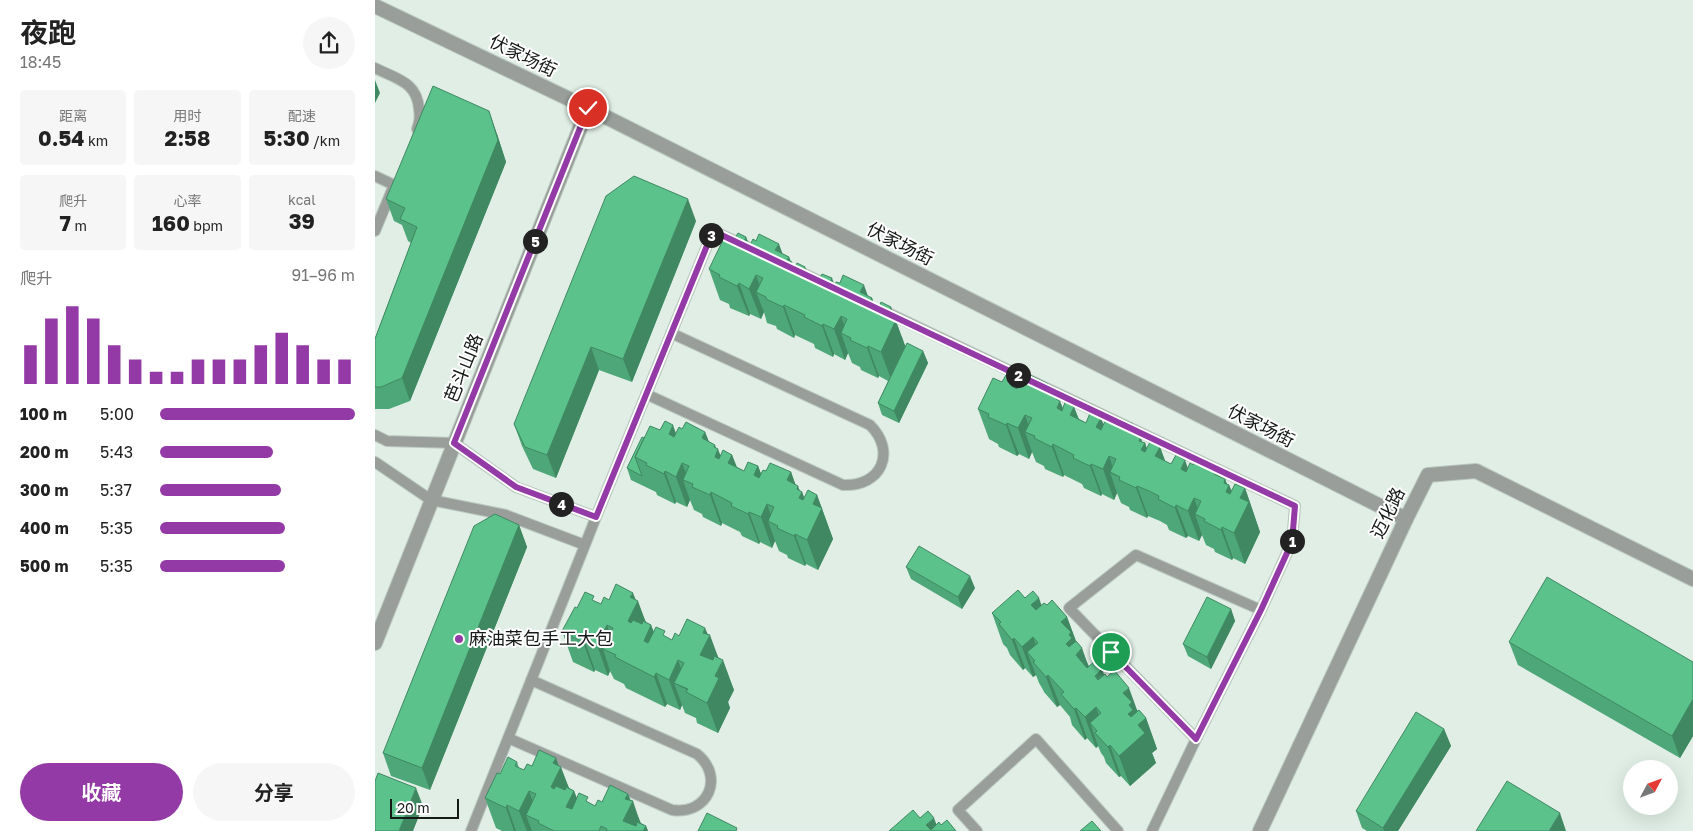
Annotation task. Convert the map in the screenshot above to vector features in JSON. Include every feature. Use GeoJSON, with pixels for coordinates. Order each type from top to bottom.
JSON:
{"type":"FeatureCollection","features":[{"type":"Feature","properties":{"kind":"street","name":"伏家场街"},"geometry":{"type":"LineString","coordinates":[[375,6],[588,108],[1406,519]]}},
{"type":"Feature","properties":{"kind":"street","name":"芭斗山路"},"geometry":{"type":"LineString","coordinates":[[375,643],[588,108]]}},
{"type":"Feature","properties":{"kind":"street","name":"迈化路"},"geometry":{"type":"LineString","coordinates":[[1260,831],[1428,475],[1476,471],[1693,579]]}},
{"type":"Feature","properties":{"kind":"lane"},"geometry":{"type":"LineString","coordinates":[[375,68],[411,86],[419,98],[420,121],[413,139]]}},
{"type":"Feature","properties":{"kind":"lane"},"geometry":{"type":"LineString","coordinates":[[375,176],[396,180],[375,231]]}},
{"type":"Feature","properties":{"kind":"lane"},"geometry":{"type":"LineString","coordinates":[[471,831],[596,517],[713,231],[757,252]]}},
{"type":"Feature","properties":{"kind":"lane"},"geometry":{"type":"LineString","coordinates":[[792,268],[836,289]]}},
{"type":"Feature","properties":{"kind":"lane"},"geometry":{"type":"LineString","coordinates":[[871,305],[1295,506],[1292,542],[1261,610],[1196,739],[1153,831]]}},
{"type":"Feature","properties":{"kind":"lane"},"geometry":{"type":"LineString","coordinates":[[646,394],[843,485],[863,483],[878,471],[882,462],[884,452],[882,442],[877,432],[870,425],[671,334]]}},
{"type":"Feature","properties":{"kind":"lane"},"geometry":{"type":"LineString","coordinates":[[375,436],[387,441],[454,443],[516,487],[596,517]]}},
{"type":"Feature","properties":{"kind":"lane"},"geometry":{"type":"LineString","coordinates":[[375,462],[431,500],[506,515],[585,546]]}},
{"type":"Feature","properties":{"kind":"lane"},"geometry":{"type":"LineString","coordinates":[[1196,739],[1069,608],[1136,555],[1261,610]]}},
{"type":"Feature","properties":{"kind":"lane"},"geometry":{"type":"LineString","coordinates":[[508,738],[672,810],[681,811],[698,805],[705,799],[709,791],[711,774],[703,759],[697,754],[531,680]]}},
{"type":"Feature","properties":{"kind":"lane"},"geometry":{"type":"LineString","coordinates":[[977,831],[958,810],[1036,739],[1118,831]]}},
{"type":"Feature","properties":{"kind":"building"},"geometry":{"type":"Polygon","coordinates":[[[433,86],[489,111],[498,140],[402,378],[381,387],[375,387],[375,339],[417,227],[400,219],[405,208],[386,199],[433,86]]]}},
{"type":"Feature","properties":{"kind":"building"},"geometry":{"type":"Polygon","coordinates":[[[634,176],[688,199],[623,359],[591,347],[547,455],[525,447],[514,424],[606,196],[634,176]]]}},
{"type":"Feature","properties":{"kind":"building"},"geometry":{"type":"Polygon","coordinates":[[[738,233],[746,237],[742,247],[748,249],[753,239],[756,241],[759,234],[779,244],[775,250],[789,257],[787,260],[792,262],[788,269],[793,271],[797,263],[805,267],[801,275],[817,283],[822,274],[832,278],[827,288],[833,290],[836,282],[840,283],[843,275],[864,285],[860,292],[872,298],[870,301],[876,304],[873,310],[877,312],[881,302],[891,307],[887,316],[896,320],[881,352],[850,340],[851,338],[841,333],[847,319],[841,316],[834,329],[823,324],[822,326],[804,317],[805,315],[766,299],[766,297],[756,292],[763,278],[756,275],[749,289],[739,283],[737,286],[719,277],[720,275],[709,269],[724,238],[733,242],[738,233]]]}},
{"type":"Feature","properties":{"kind":"building"},"geometry":{"type":"Polygon","coordinates":[[[907,343],[923,351],[894,411],[878,403],[907,343]]]}},
{"type":"Feature","properties":{"kind":"building"},"geometry":{"type":"Polygon","coordinates":[[[1007,373],[1015,377],[1011,386],[1017,389],[1021,379],[1024,381],[1028,374],[1048,384],[1044,390],[1057,397],[1056,399],[1060,401],[1057,408],[1062,411],[1065,402],[1074,407],[1070,415],[1086,423],[1090,413],[1101,418],[1096,427],[1101,430],[1105,421],[1108,423],[1112,415],[1133,424],[1129,432],[1141,437],[1139,441],[1145,443],[1141,450],[1145,452],[1150,442],[1160,447],[1155,456],[1171,464],[1176,455],[1185,460],[1181,469],[1186,472],[1190,463],[1193,465],[1197,457],[1217,466],[1214,474],[1225,479],[1224,483],[1229,485],[1226,492],[1230,494],[1235,484],[1245,488],[1240,498],[1249,502],[1234,533],[1222,527],[1221,530],[1195,514],[1201,501],[1194,498],[1188,511],[1176,505],[1175,508],[1158,499],[1159,496],[1149,491],[1137,486],[1136,488],[1119,480],[1120,477],[1110,472],[1116,459],[1109,456],[1103,469],[1091,464],[1090,466],[1073,458],[1074,455],[1053,444],[1052,447],[1034,438],[1035,436],[1025,432],[1032,418],[1025,415],[1018,428],[988,417],[989,414],[978,409],[993,378],[1002,382],[1007,373]]]}},
{"type":"Feature","properties":{"kind":"building"},"geometry":{"type":"Polygon","coordinates":[[[665,421],[673,425],[669,434],[674,437],[679,427],[682,429],[686,422],[705,432],[702,438],[715,445],[714,447],[718,449],[715,457],[719,459],[723,450],[732,455],[728,463],[744,471],[748,462],[758,466],[754,475],[759,478],[763,470],[766,471],[770,463],[791,472],[787,480],[798,486],[797,489],[802,492],[799,498],[803,500],[808,490],[817,495],[813,504],[822,508],[807,540],[777,528],[778,526],[768,521],[774,507],[767,504],[761,517],[749,512],[748,514],[731,506],[732,503],[711,492],[710,495],[692,487],[693,484],[683,480],[689,466],[682,463],[676,477],[665,471],[664,474],[635,457],[650,426],[660,430],[665,421]]]}},
{"type":"Feature","properties":{"kind":"building"},"geometry":{"type":"Polygon","coordinates":[[[642,437],[644,438],[635,457],[642,476],[627,468],[642,437]]]}},
{"type":"Feature","properties":{"kind":"building"},"geometry":{"type":"Polygon","coordinates":[[[495,514],[519,525],[422,768],[383,753],[474,526],[495,514]]]}},
{"type":"Feature","properties":{"kind":"building"},"geometry":{"type":"Polygon","coordinates":[[[919,546],[970,576],[958,597],[906,567],[919,546]]]}},
{"type":"Feature","properties":{"kind":"building"},"geometry":{"type":"Polygon","coordinates":[[[1547,577],[1693,662],[1693,699],[1672,736],[1509,642],[1547,577]]]}},
{"type":"Feature","properties":{"kind":"building"},"geometry":{"type":"Polygon","coordinates":[[[616,584],[633,593],[630,597],[638,601],[628,621],[631,623],[633,620],[642,624],[643,621],[651,625],[644,641],[648,643],[656,627],[665,631],[663,635],[672,640],[675,633],[679,636],[687,619],[705,628],[703,633],[710,635],[700,655],[713,660],[714,656],[723,660],[715,676],[719,678],[707,703],[686,692],[688,689],[674,683],[684,663],[678,660],[669,680],[656,673],[654,677],[603,649],[613,628],[607,625],[597,645],[584,639],[583,642],[562,631],[585,592],[594,596],[592,600],[601,604],[604,597],[609,600],[616,584]]]}},
{"type":"Feature","properties":{"kind":"building"},"geometry":{"type":"Polygon","coordinates":[[[1018,590],[1025,598],[1033,591],[1039,598],[1031,605],[1036,610],[1044,603],[1047,605],[1052,600],[1067,617],[1061,622],[1071,632],[1069,635],[1072,638],[1066,644],[1069,647],[1076,641],[1082,648],[1076,655],[1087,668],[1095,661],[1102,669],[1095,676],[1098,680],[1105,674],[1107,677],[1114,670],[1129,688],[1123,693],[1132,702],[1129,705],[1133,710],[1128,714],[1131,717],[1139,710],[1146,718],[1138,725],[1145,733],[1119,756],[1110,745],[1108,747],[1095,733],[1097,731],[1090,723],[1101,713],[1096,707],[1085,717],[1076,708],[1074,709],[1061,694],[1064,692],[1048,675],[1046,677],[1027,652],[1038,643],[1033,637],[1022,647],[1014,638],[1012,640],[999,624],[1001,622],[992,613],[1018,590]]]}},
{"type":"Feature","properties":{"kind":"building"},"geometry":{"type":"Polygon","coordinates":[[[1207,597],[1231,609],[1207,657],[1183,644],[1207,597]]]}},
{"type":"Feature","properties":{"kind":"building"},"geometry":{"type":"Polygon","coordinates":[[[1416,712],[1444,729],[1383,828],[1356,811],[1416,712]]]}},
{"type":"Feature","properties":{"kind":"building"},"geometry":{"type":"Polygon","coordinates":[[[539,750],[556,758],[553,763],[561,767],[551,787],[554,789],[556,786],[565,790],[566,787],[574,791],[566,807],[572,809],[579,793],[588,797],[586,801],[595,806],[598,800],[602,802],[610,785],[628,794],[625,799],[633,801],[623,821],[636,826],[637,822],[646,826],[643,831],[606,831],[607,829],[601,826],[599,831],[554,831],[526,815],[536,794],[529,791],[519,811],[507,805],[506,808],[485,798],[497,773],[500,774],[508,757],[517,762],[515,766],[524,770],[527,764],[532,766],[539,750]]]}},
{"type":"Feature","properties":{"kind":"building"},"geometry":{"type":"Polygon","coordinates":[[[378,773],[416,788],[399,831],[375,831],[375,781],[378,773]]]}},
{"type":"Feature","properties":{"kind":"building"},"geometry":{"type":"Polygon","coordinates":[[[1507,781],[1560,813],[1549,831],[1476,831],[1507,781]]]}},
{"type":"Feature","properties":{"kind":"building"},"geometry":{"type":"Polygon","coordinates":[[[913,810],[920,818],[928,811],[934,818],[926,825],[931,830],[939,822],[941,825],[947,820],[956,831],[889,831],[913,810]]]}},
{"type":"Feature","properties":{"kind":"building"},"geometry":{"type":"Polygon","coordinates":[[[707,813],[737,828],[736,831],[698,831],[707,813]]]}},
{"type":"Feature","properties":{"kind":"building"},"geometry":{"type":"Polygon","coordinates":[[[1092,821],[1101,831],[1080,831],[1092,821]]]}},
{"type":"Feature","properties":{"kind":"place","name":"麻油菜包手工大包"},"geometry":{"type":"Point","coordinates":[459,639]}},
{"type":"Feature","properties":{"kind":"route"},"geometry":{"type":"LineString","coordinates":[[588,108],[454,443],[516,487],[596,517],[713,231],[1295,506],[1292,542],[1261,610],[1196,739],[1111,652]]}}]}
